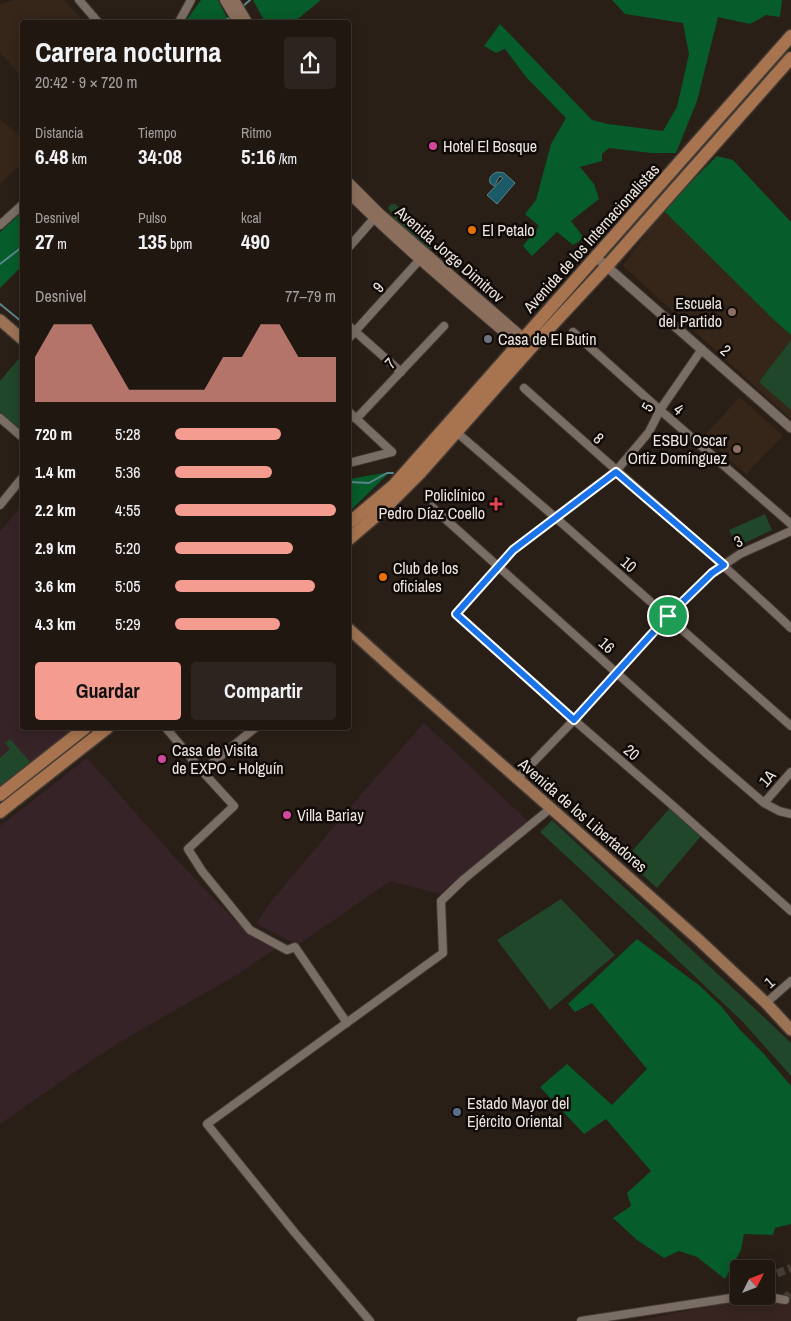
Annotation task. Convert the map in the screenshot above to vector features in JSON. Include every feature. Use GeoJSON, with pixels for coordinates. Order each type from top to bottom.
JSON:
{"type":"FeatureCollection","features":[{"type":"Feature","properties":{"kind":"highway","name":"Avenida de los Internacionalistas"},"geometry":{"type":"LineString","coordinates":[[351,537],[384,509],[416,477],[452,428],[596,256],[791,36]]}},
{"type":"Feature","properties":{"kind":"highway","name":"Avenida de los Internacionalistas"},"geometry":{"type":"LineString","coordinates":[[524,344],[607,266],[791,58]]}},
{"type":"Feature","properties":{"kind":"highway","name":"Avenida de los Internacionalistas"},"geometry":{"type":"LineString","coordinates":[[351,521],[394,485],[452,428]]}},
{"type":"Feature","properties":{"kind":"highway"},"geometry":{"type":"LineString","coordinates":[[0,795],[82,730]]}},
{"type":"Feature","properties":{"kind":"highway"},"geometry":{"type":"LineString","coordinates":[[0,812],[104,730]]}},
{"type":"Feature","properties":{"kind":"main road"},"geometry":{"type":"LineString","coordinates":[[231,2],[237,20]]}},
{"type":"Feature","properties":{"kind":"main road"},"geometry":{"type":"LineString","coordinates":[[231,2],[245,20]]}},
{"type":"Feature","properties":{"kind":"main road","name":"Avenida Jorge Dimitrov"},"geometry":{"type":"LineString","coordinates":[[351,184],[377,216]]}},
{"type":"Feature","properties":{"kind":"main road","name":"Avenida Jorge Dimitrov"},"geometry":{"type":"LineString","coordinates":[[351,195],[524,344]]}},
{"type":"Feature","properties":{"kind":"main road"},"geometry":{"type":"LineString","coordinates":[[0,320],[20,337]]}},
{"type":"Feature","properties":{"kind":"main road","name":"Avenida de los Libertadores"},"geometry":{"type":"LineString","coordinates":[[351,631],[699,940],[766,1003],[791,1030]]}},
{"type":"Feature","properties":{"kind":"street"},"geometry":{"type":"LineString","coordinates":[[79,0],[96,20]]}},
{"type":"Feature","properties":{"kind":"street"},"geometry":{"type":"LineString","coordinates":[[180,20],[191,0]]}},
{"type":"Feature","properties":{"kind":"street"},"geometry":{"type":"LineString","coordinates":[[0,225],[20,207]]}},
{"type":"Feature","properties":{"kind":"street"},"geometry":{"type":"LineString","coordinates":[[351,245],[377,216]]}},
{"type":"Feature","properties":{"kind":"street","name":"9"},"geometry":{"type":"LineString","coordinates":[[352,329],[423,256]]}},
{"type":"Feature","properties":{"kind":"street","name":"2"},"geometry":{"type":"LineString","coordinates":[[596,256],[791,428]]}},
{"type":"Feature","properties":{"kind":"street","name":"7"},"geometry":{"type":"LineString","coordinates":[[356,418],[444,326]]}},
{"type":"Feature","properties":{"kind":"street"},"geometry":{"type":"LineString","coordinates":[[352,329],[401,372]]}},
{"type":"Feature","properties":{"kind":"street","name":"4"},"geometry":{"type":"LineString","coordinates":[[573,332],[791,524]]}},
{"type":"Feature","properties":{"kind":"street","name":"5"},"geometry":{"type":"LineString","coordinates":[[456,614],[513,550],[616,472],[649,432],[660,410],[702,349]]}},
{"type":"Feature","properties":{"kind":"street","name":"8"},"geometry":{"type":"LineString","coordinates":[[524,388],[616,472],[724,565],[791,628]]}},
{"type":"Feature","properties":{"kind":"street"},"geometry":{"type":"LineString","coordinates":[[351,414],[392,452],[351,462]]}},
{"type":"Feature","properties":{"kind":"street"},"geometry":{"type":"LineString","coordinates":[[0,418],[20,435]]}},
{"type":"Feature","properties":{"kind":"street","name":"10"},"geometry":{"type":"LineString","coordinates":[[452,428],[791,726]]}},
{"type":"Feature","properties":{"kind":"street"},"geometry":{"type":"LineString","coordinates":[[0,505],[20,480]]}},
{"type":"Feature","properties":{"kind":"street","name":"16"},"geometry":{"type":"LineString","coordinates":[[432,507],[764,803],[779,811],[791,814]]}},
{"type":"Feature","properties":{"kind":"street","name":"3"},"geometry":{"type":"LineString","coordinates":[[517,779],[574,720],[668,616],[712,573],[740,554],[791,531]]}},
{"type":"Feature","properties":{"kind":"street","name":"20"},"geometry":{"type":"LineString","coordinates":[[456,614],[791,911]]}},
{"type":"Feature","properties":{"kind":"street"},"geometry":{"type":"LineString","coordinates":[[168,730],[234,806],[188,849],[202,871],[250,930],[287,950],[295,947],[347,1023]]}},
{"type":"Feature","properties":{"kind":"street"},"geometry":{"type":"LineString","coordinates":[[202,771],[253,730]]}},
{"type":"Feature","properties":{"kind":"street","name":"1A"},"geometry":{"type":"LineString","coordinates":[[764,803],[791,772]]}},
{"type":"Feature","properties":{"kind":"street"},"geometry":{"type":"LineString","coordinates":[[370,1321],[295,1233],[208,1124],[443,953],[441,901],[464,879],[551,808]]}},
{"type":"Feature","properties":{"kind":"street","name":"1"},"geometry":{"type":"LineString","coordinates":[[766,1003],[791,981]]}},
{"type":"Feature","properties":{"kind":"street"},"geometry":{"type":"LineString","coordinates":[[581,1321],[730,1298]]}},
{"type":"Feature","properties":{"kind":"street"},"geometry":{"type":"LineString","coordinates":[[775,1299],[785,1300]]}},
{"type":"Feature","properties":{"kind":"shaded area"},"geometry":{"type":"Polygon","coordinates":[[[13,0],[64,0],[82,20],[20,20],[20,76],[0,52],[0,4],[13,0]]]}},
{"type":"Feature","properties":{"kind":"shaded area"},"geometry":{"type":"Polygon","coordinates":[[[0,119],[20,135],[20,165],[0,184],[0,119]]]}},
{"type":"Feature","properties":{"kind":"shaded area","name":"Escuela del Partido"},"geometry":{"type":"Polygon","coordinates":[[[663,210],[791,260],[791,419],[623,266],[663,210]]]}},
{"type":"Feature","properties":{"kind":"shaded area"},"geometry":{"type":"Polygon","coordinates":[[[740,397],[783,436],[746,474],[704,436],[740,397]]]}},
{"type":"Feature","properties":{"kind":"shaded area"},"geometry":{"type":"Polygon","coordinates":[[[20,507],[20,730],[76,730],[0,792],[0,532],[20,507]]]}},
{"type":"Feature","properties":{"kind":"shaded area"},"geometry":{"type":"Polygon","coordinates":[[[424,723],[528,821],[440,894],[390,881],[298,945],[256,924],[269,904],[424,723]]]}},
{"type":"Feature","properties":{"kind":"shaded area"},"geometry":{"type":"Polygon","coordinates":[[[87,758],[178,861],[238,924],[264,943],[277,948],[238,974],[123,1040],[0,1124],[0,826],[87,758]]]}},
{"type":"Feature","properties":{"kind":"shaded area"},"geometry":{"type":"Polygon","coordinates":[[[775,1299],[791,1299],[791,1321],[636,1321],[730,1302],[730,1305],[775,1305],[775,1299]]]}},
{"type":"Feature","properties":{"kind":"green space"},"geometry":{"type":"Polygon","coordinates":[[[201,0],[218,0],[228,20],[186,20],[201,0]]]}},
{"type":"Feature","properties":{"kind":"green space"},"geometry":{"type":"Polygon","coordinates":[[[253,0],[321,0],[296,20],[264,20],[253,0]]]}},
{"type":"Feature","properties":{"kind":"green space"},"geometry":{"type":"Polygon","coordinates":[[[612,0],[782,0],[780,17],[766,15],[750,24],[718,17],[697,101],[676,153],[651,153],[609,148],[602,154],[602,161],[580,167],[594,184],[599,199],[571,221],[584,238],[573,245],[557,232],[532,256],[523,246],[539,226],[525,214],[536,200],[551,144],[566,118],[526,77],[505,49],[496,53],[484,46],[500,24],[592,120],[608,124],[663,131],[677,107],[689,54],[683,23],[625,14],[612,0]]]}},
{"type":"Feature","properties":{"kind":"green space"},"geometry":{"type":"Polygon","coordinates":[[[717,156],[733,160],[791,222],[791,335],[663,210],[717,156]]]}},
{"type":"Feature","properties":{"kind":"green space"},"geometry":{"type":"Polygon","coordinates":[[[391,204],[395,204],[417,223],[434,241],[433,247],[427,250],[396,221],[388,208],[391,204]]]}},
{"type":"Feature","properties":{"kind":"green space"},"geometry":{"type":"Polygon","coordinates":[[[20,214],[20,268],[0,288],[0,232],[20,214]]]}},
{"type":"Feature","properties":{"kind":"green space"},"geometry":{"type":"Polygon","coordinates":[[[791,340],[791,410],[759,382],[791,340]]]}},
{"type":"Feature","properties":{"kind":"green space"},"geometry":{"type":"Polygon","coordinates":[[[20,357],[20,431],[0,414],[0,381],[20,357]]]}},
{"type":"Feature","properties":{"kind":"green space"},"geometry":{"type":"Polygon","coordinates":[[[390,472],[351,510],[351,479],[390,472]]]}},
{"type":"Feature","properties":{"kind":"green space"},"geometry":{"type":"Polygon","coordinates":[[[765,514],[772,530],[736,547],[729,530],[765,514]]]}},
{"type":"Feature","properties":{"kind":"green space"},"geometry":{"type":"Polygon","coordinates":[[[10,739],[31,763],[0,788],[0,758],[10,749],[5,743],[10,739]]]}},
{"type":"Feature","properties":{"kind":"green space"},"geometry":{"type":"Polygon","coordinates":[[[670,808],[701,836],[657,888],[625,859],[670,808]]]}},
{"type":"Feature","properties":{"kind":"green space"},"geometry":{"type":"Polygon","coordinates":[[[552,820],[791,1043],[791,1076],[743,1022],[540,832],[552,820]]]}},
{"type":"Feature","properties":{"kind":"green space"},"geometry":{"type":"Polygon","coordinates":[[[561,899],[615,955],[550,1010],[497,940],[561,899]]]}},
{"type":"Feature","properties":{"kind":"green space"},"geometry":{"type":"Polygon","coordinates":[[[637,939],[700,986],[721,1006],[740,1030],[764,1054],[791,1086],[791,1224],[775,1228],[773,1235],[744,1234],[741,1250],[735,1260],[730,1260],[730,1270],[725,1279],[697,1257],[679,1251],[664,1258],[637,1240],[613,1218],[631,1206],[627,1193],[651,1171],[606,1119],[584,1134],[540,1087],[567,1064],[612,1105],[647,1069],[592,1003],[575,1012],[568,1004],[637,939]]]}},
{"type":"Feature","properties":{"kind":"water"},"geometry":{"type":"Polygon","coordinates":[[[498,172],[504,173],[515,183],[497,204],[487,195],[503,178],[500,176],[494,186],[490,183],[491,176],[498,172]]]}},
{"type":"Feature","properties":{"kind":"waterway"},"geometry":{"type":"LineString","coordinates":[[242,7],[250,0]]}},
{"type":"Feature","properties":{"kind":"waterway"},"geometry":{"type":"LineString","coordinates":[[226,20],[231,16]]}},
{"type":"Feature","properties":{"kind":"waterway"},"geometry":{"type":"LineString","coordinates":[[0,264],[20,249]]}},
{"type":"Feature","properties":{"kind":"waterway"},"geometry":{"type":"LineString","coordinates":[[0,304],[20,320]]}},
{"type":"Feature","properties":{"kind":"waterway"},"geometry":{"type":"LineString","coordinates":[[351,482],[369,483],[387,473],[393,473]]}},
{"type":"Feature","properties":{"kind":"tunnel"},"geometry":{"type":"LineString","coordinates":[[775,1274],[791,1268]]}},
{"type":"Feature","properties":{"kind":"tunnel"},"geometry":{"type":"LineString","coordinates":[[785,1300],[791,1291]]}},
{"type":"Feature","properties":{"kind":"place","name":"Hotel El Bosque"},"geometry":{"type":"Point","coordinates":[433,146]}},
{"type":"Feature","properties":{"kind":"place","name":"El Petalo"},"geometry":{"type":"Point","coordinates":[472,230]}},
{"type":"Feature","properties":{"kind":"place","name":"Escuela del Partido"},"geometry":{"type":"Point","coordinates":[732,312]}},
{"type":"Feature","properties":{"kind":"place","name":"Casa de El Butin"},"geometry":{"type":"Point","coordinates":[488,339]}},
{"type":"Feature","properties":{"kind":"place","name":"ESBU Oscar Ortiz Domínguez"},"geometry":{"type":"Point","coordinates":[737,449]}},
{"type":"Feature","properties":{"kind":"place","name":"Policlínico Pedro Díaz Coello"},"geometry":{"type":"Point","coordinates":[496,504]}},
{"type":"Feature","properties":{"kind":"place","name":"Club de los oficiales"},"geometry":{"type":"Point","coordinates":[383,577]}},
{"type":"Feature","properties":{"kind":"place","name":"Casa de Visita de EXPO - Holguín"},"geometry":{"type":"Point","coordinates":[162,759]}},
{"type":"Feature","properties":{"kind":"place","name":"Villa Bariay"},"geometry":{"type":"Point","coordinates":[287,815]}},
{"type":"Feature","properties":{"kind":"place","name":"Estado Mayor del Ejército Oriental"},"geometry":{"type":"Point","coordinates":[457,1112]}},
{"type":"Feature","properties":{"kind":"route"},"geometry":{"type":"LineString","coordinates":[[616,472],[724,565],[712,573],[668,616],[574,720],[456,614],[513,550],[616,472]]}}]}
